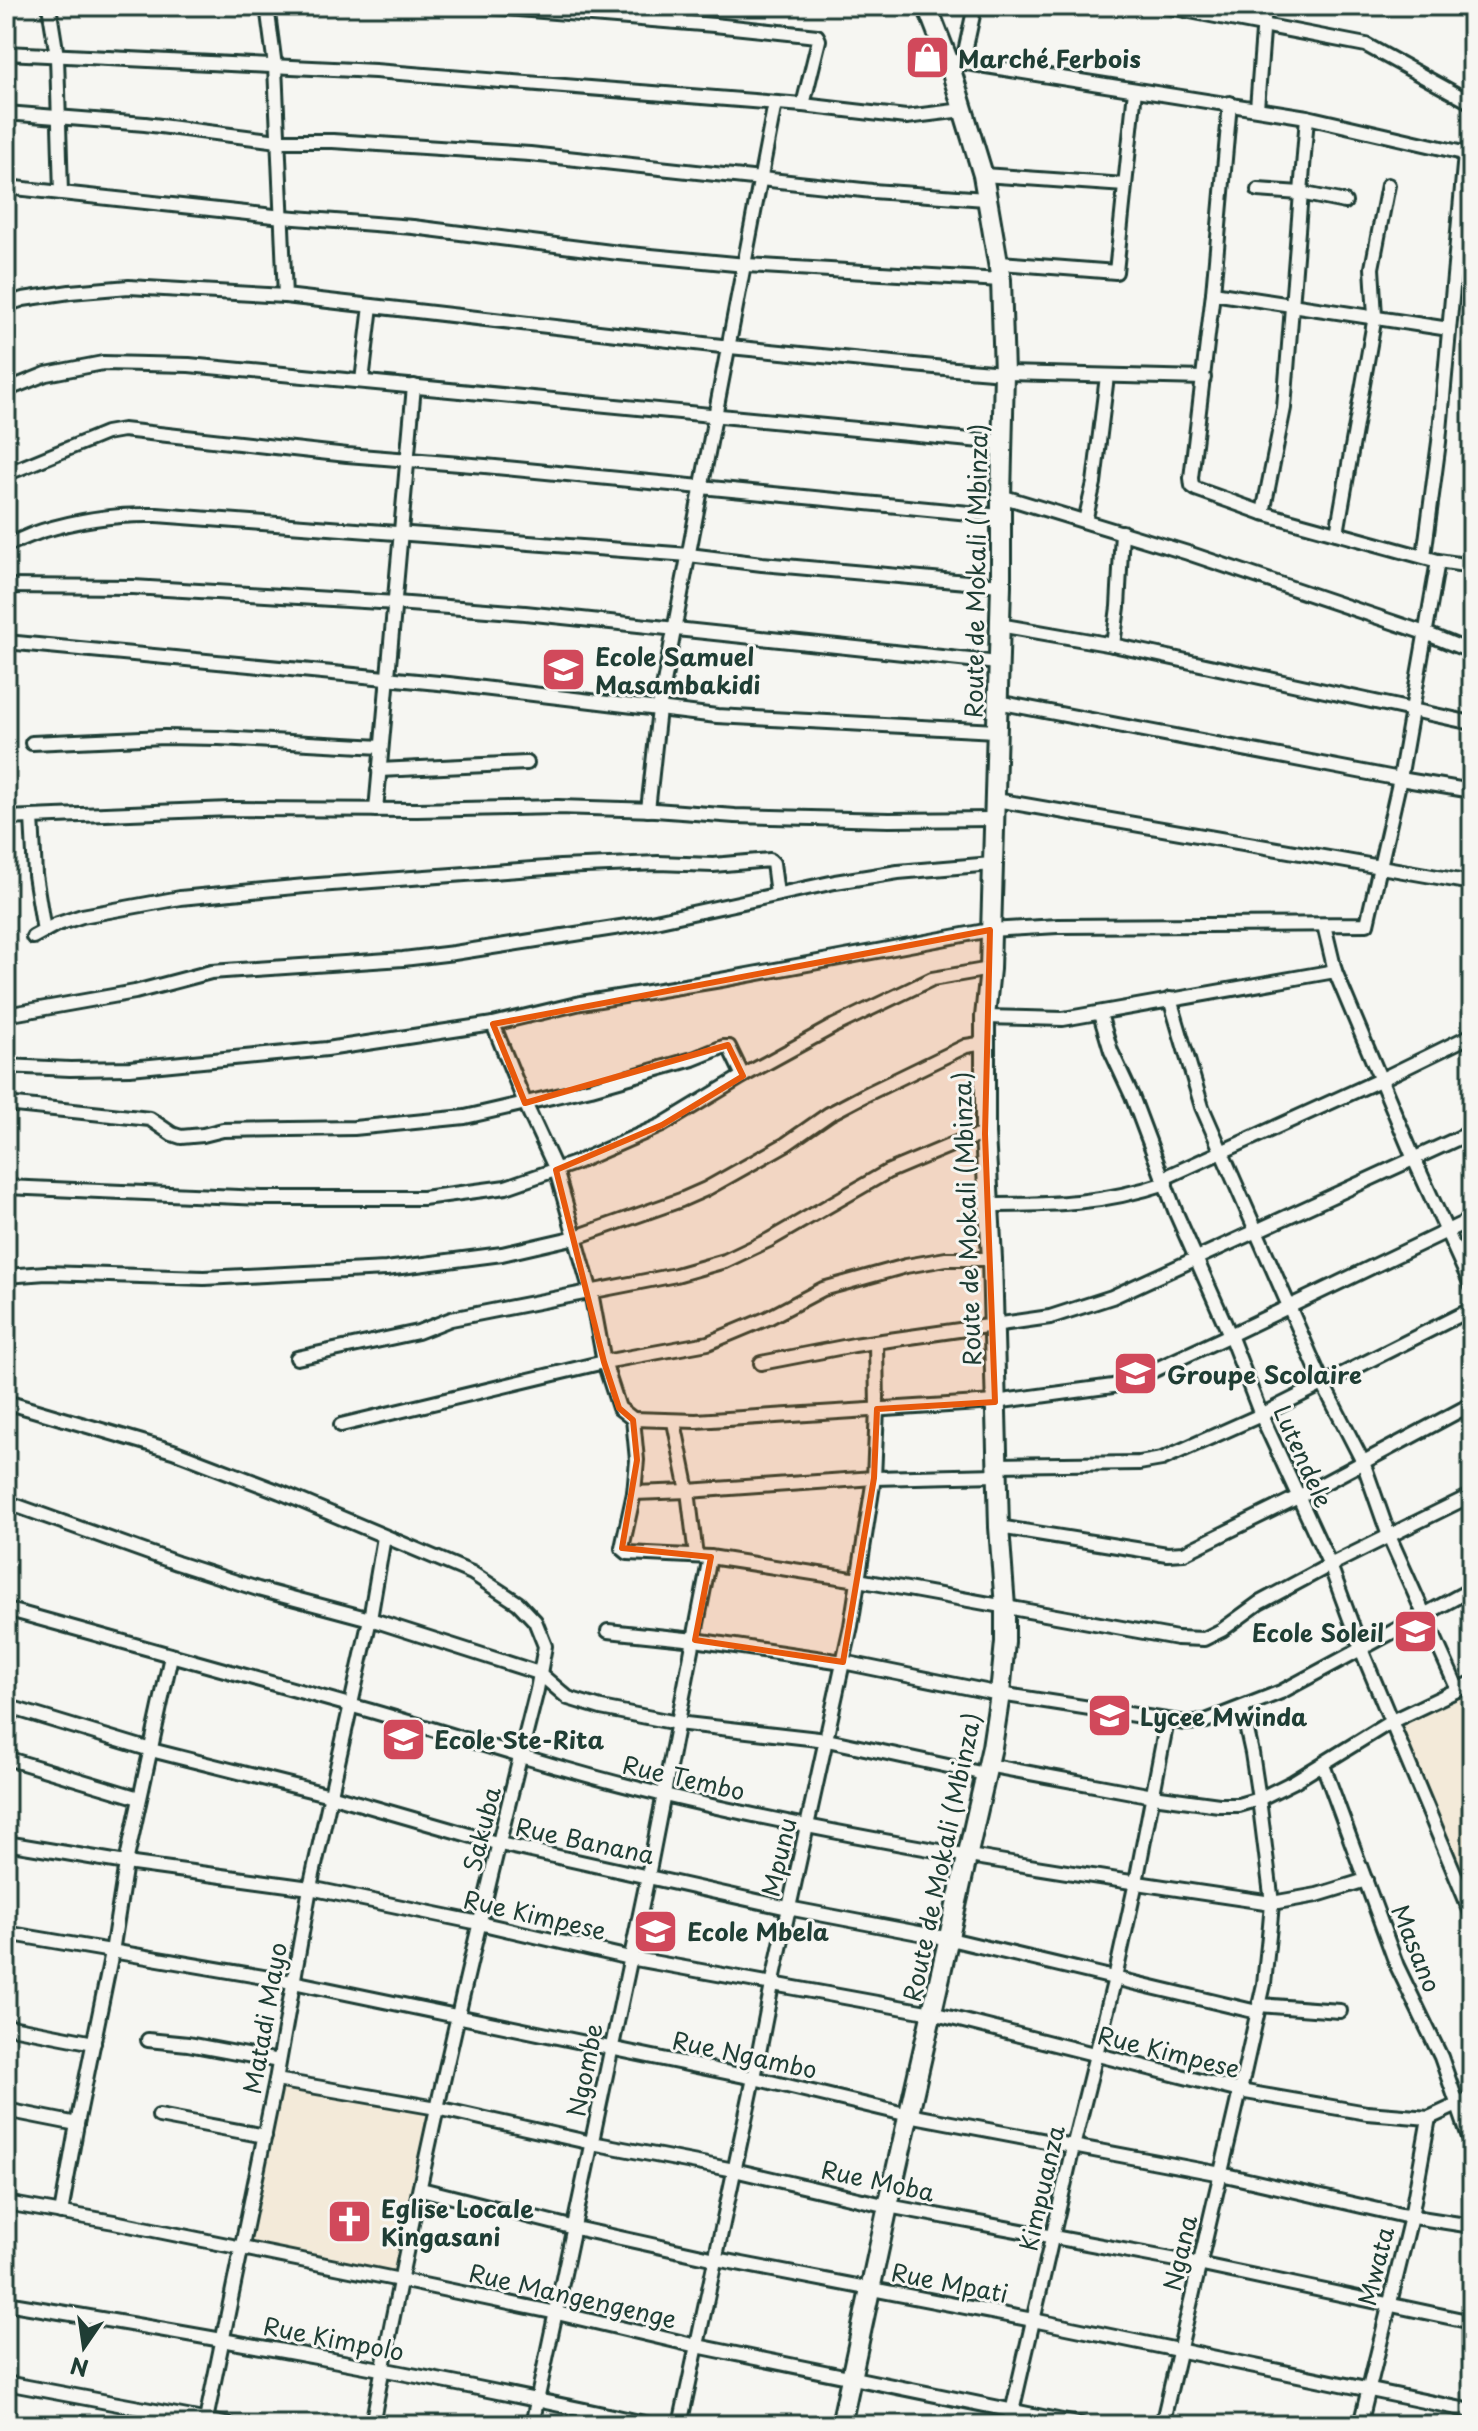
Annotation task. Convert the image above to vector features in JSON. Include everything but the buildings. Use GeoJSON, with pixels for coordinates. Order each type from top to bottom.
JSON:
{"type":"FeatureCollection","features":[{"type":"Feature","properties":{"kind":"street"},"geometry":{"type":"LineString","coordinates":[[49,6],[57,56],[61,193]]}},
{"type":"Feature","properties":{"kind":"street"},"geometry":{"type":"LineString","coordinates":[[267,6],[275,66],[285,296]]}},
{"type":"Feature","properties":{"kind":"street"},"geometry":{"type":"LineString","coordinates":[[482,6],[817,36],[819,40],[803,105]]}},
{"type":"Feature","properties":{"kind":"street","name":"Route de Mokali (Mbinza)"},"geometry":{"type":"LineString","coordinates":[[841,2425],[986,1769],[1000,1694],[1005,1607],[999,1527],[992,1259],[985,1134],[985,1017],[990,969],[1001,585],[1004,373],[1000,271],[983,175],[963,110],[956,60],[927,6]]}},
{"type":"Feature","properties":{"kind":"street"},"geometry":{"type":"LineString","coordinates":[[975,6],[956,60],[1307,117],[1468,155],[1439,442],[1424,556]]}},
{"type":"Feature","properties":{"kind":"street"},"geometry":{"type":"LineString","coordinates":[[1164,6],[1366,45],[1472,103]]}},
{"type":"Feature","properties":{"kind":"street"},"geometry":{"type":"LineString","coordinates":[[1257,108],[1265,6]]}},
{"type":"Feature","properties":{"kind":"street"},"geometry":{"type":"LineString","coordinates":[[6,53],[375,71],[803,105],[906,117],[963,110]]}},
{"type":"Feature","properties":{"kind":"street"},"geometry":{"type":"LineString","coordinates":[[6,187],[283,217],[413,227],[619,253],[746,265],[1116,272],[1135,90]]}},
{"type":"Feature","properties":{"kind":"street"},"geometry":{"type":"LineString","coordinates":[[648,810],[659,709],[775,103]]}},
{"type":"Feature","properties":{"kind":"street"},"geometry":{"type":"LineString","coordinates":[[1230,103],[1213,293],[1191,482],[1196,489],[1263,513],[1438,561],[1472,566]]}},
{"type":"Feature","properties":{"kind":"street"},"geometry":{"type":"LineString","coordinates":[[6,113],[145,124],[278,141],[333,141],[530,154],[872,191],[986,199]]}},
{"type":"Feature","properties":{"kind":"street"},"geometry":{"type":"LineString","coordinates":[[1263,513],[1284,408],[1307,117]]}},
{"type":"Feature","properties":{"kind":"street"},"geometry":{"type":"LineString","coordinates":[[983,175],[1125,185]]}},
{"type":"Feature","properties":{"kind":"street"},"geometry":{"type":"LineString","coordinates":[[1337,533],[1375,316],[1372,268],[1388,185]]}},
{"type":"Feature","properties":{"kind":"street"},"geometry":{"type":"LineString","coordinates":[[1258,190],[1300,193],[1345,202]]}},
{"type":"Feature","properties":{"kind":"street"},"geometry":{"type":"LineString","coordinates":[[6,305],[23,299],[116,287],[285,296],[730,347],[1004,373],[1204,378]]}},
{"type":"Feature","properties":{"kind":"street"},"geometry":{"type":"LineString","coordinates":[[1213,293],[1449,329]]}},
{"type":"Feature","properties":{"kind":"street"},"geometry":{"type":"LineString","coordinates":[[362,381],[371,306]]}},
{"type":"Feature","properties":{"kind":"street"},"geometry":{"type":"LineString","coordinates":[[6,390],[46,374],[115,362],[189,365],[1002,443]]}},
{"type":"Feature","properties":{"kind":"street"},"geometry":{"type":"LineString","coordinates":[[1085,521],[1094,483],[1107,376]]}},
{"type":"Feature","properties":{"kind":"street"},"geometry":{"type":"LineString","coordinates":[[376,810],[414,386]]}},
{"type":"Feature","properties":{"kind":"street"},"geometry":{"type":"LineString","coordinates":[[6,474],[115,430],[1000,516]]}},
{"type":"Feature","properties":{"kind":"street"},"geometry":{"type":"LineString","coordinates":[[1001,496],[1122,532],[1425,633],[1472,652]]}},
{"type":"Feature","properties":{"kind":"street"},"geometry":{"type":"LineString","coordinates":[[6,545],[41,531],[84,520],[120,515],[157,515],[689,555],[1001,585]]}},
{"type":"Feature","properties":{"kind":"street"},"geometry":{"type":"LineString","coordinates":[[1113,645],[1122,532]]}},
{"type":"Feature","properties":{"kind":"street"},"geometry":{"type":"LineString","coordinates":[[6,1066],[130,1068],[327,1049],[493,1024],[581,1003],[990,930],[1058,926],[1365,925],[1369,923],[1400,779],[1438,561]]}},
{"type":"Feature","properties":{"kind":"street"},"geometry":{"type":"LineString","coordinates":[[6,586],[133,587],[525,613],[998,663]]}},
{"type":"Feature","properties":{"kind":"street"},"geometry":{"type":"LineString","coordinates":[[999,625],[1113,645],[1472,723]]}},
{"type":"Feature","properties":{"kind":"street"},"geometry":{"type":"LineString","coordinates":[[6,642],[449,684],[717,716],[996,731]]}},
{"type":"Feature","properties":{"kind":"street"},"geometry":{"type":"LineString","coordinates":[[997,702],[1472,791]]}},
{"type":"Feature","properties":{"kind":"street"},"geometry":{"type":"LineString","coordinates":[[32,743],[178,737],[381,747]]}},
{"type":"Feature","properties":{"kind":"street"},"geometry":{"type":"LineString","coordinates":[[379,770],[527,763]]}},
{"type":"Feature","properties":{"kind":"street"},"geometry":{"type":"LineString","coordinates":[[6,818],[230,809],[558,807],[889,820],[995,810],[1472,883]]}},
{"type":"Feature","properties":{"kind":"street"},"geometry":{"type":"LineString","coordinates":[[32,817],[38,934],[82,916],[180,898],[560,867],[658,863],[713,865],[770,860],[777,894]]}},
{"type":"Feature","properties":{"kind":"street"},"geometry":{"type":"LineString","coordinates":[[6,1015],[135,992],[211,972],[454,953],[646,923],[777,894],[898,872],[992,864]]}},
{"type":"Feature","properties":{"kind":"street"},"geometry":{"type":"LineString","coordinates":[[1324,925],[1335,971],[1472,1287]]}},
{"type":"Feature","properties":{"kind":"street"},"geometry":{"type":"LineString","coordinates":[[6,1187],[262,1198],[423,1198],[506,1187],[556,1170],[662,1125],[834,1026],[932,979],[990,969]]}},
{"type":"Feature","properties":{"kind":"street"},"geometry":{"type":"LineString","coordinates":[[985,1017],[1063,1019],[1335,971]]}},
{"type":"Feature","properties":{"kind":"street"},"geometry":{"type":"LineString","coordinates":[[1170,999],[1202,1107],[1323,1384],[1363,1462],[1389,1536],[1458,1690]]}},
{"type":"Feature","properties":{"kind":"street","name":"Lutendele"},"geometry":{"type":"LineString","coordinates":[[1100,1014],[1111,1051],[1176,1213],[1230,1335],[1261,1415],[1330,1565],[1361,1649],[1472,1915]]}},
{"type":"Feature","properties":{"kind":"street"},"geometry":{"type":"LineString","coordinates":[[493,1024],[556,1170],[591,1292],[604,1362],[619,1408],[633,1419],[674,1422],[995,1402],[1113,1386],[1230,1335],[1472,1219]]}},
{"type":"Feature","properties":{"kind":"street"},"geometry":{"type":"LineString","coordinates":[[988,1205],[1068,1204],[1129,1195],[1472,1035]]}},
{"type":"Feature","properties":{"kind":"street"},"geometry":{"type":"LineString","coordinates":[[6,1276],[46,1273],[204,1278],[386,1269],[502,1254],[576,1237],[706,1189],[865,1095],[966,1046],[985,1043]]}},
{"type":"Feature","properties":{"kind":"street"},"geometry":{"type":"LineString","coordinates":[[6,1104],[150,1119],[172,1134],[190,1137],[223,1130],[354,1128],[465,1117],[591,1088],[693,1059],[723,1047],[729,1047],[743,1076]]}},
{"type":"Feature","properties":{"kind":"street"},"geometry":{"type":"LineString","coordinates":[[761,1363],[876,1342],[1050,1317],[1112,1297],[1472,1132]]}},
{"type":"Feature","properties":{"kind":"street"},"geometry":{"type":"LineString","coordinates":[[297,1358],[418,1332],[451,1319],[676,1275],[725,1261],[769,1240],[887,1172],[985,1134]]}},
{"type":"Feature","properties":{"kind":"street"},"geometry":{"type":"LineString","coordinates":[[341,1425],[604,1362],[708,1343],[768,1318],[823,1289],[906,1266],[946,1259],[992,1259]]}},
{"type":"Feature","properties":{"kind":"street"},"geometry":{"type":"LineString","coordinates":[[634,1493],[1139,1463],[1162,1459],[1261,1415],[1472,1309]]}},
{"type":"Feature","properties":{"kind":"street","name":"Mpunu"},"geometry":{"type":"LineString","coordinates":[[680,2425],[788,1908],[827,1740],[858,1580],[874,1478],[876,1342]]}},
{"type":"Feature","properties":{"kind":"street","name":"Sakuba"},"geometry":{"type":"LineString","coordinates":[[6,1402],[173,1451],[280,1492],[472,1573],[518,1603],[535,1621],[545,1643],[537,1690],[457,2016],[372,2425]]}},
{"type":"Feature","properties":{"kind":"street"},"geometry":{"type":"LineString","coordinates":[[999,1527],[1167,1554],[1184,1553],[1298,1497],[1472,1404]]}},
{"type":"Feature","properties":{"kind":"street"},"geometry":{"type":"LineString","coordinates":[[633,1419],[637,1460],[634,1493],[622,1548],[628,1553],[710,1557],[858,1580],[1177,1638],[1204,1639],[1259,1603],[1472,1495]]}},
{"type":"Feature","properties":{"kind":"street"},"geometry":{"type":"LineString","coordinates":[[674,1422],[688,1491],[696,1556]]}},
{"type":"Feature","properties":{"kind":"street"},"geometry":{"type":"LineString","coordinates":[[6,1502],[258,1589],[370,1619],[539,1673],[568,1698],[601,1708],[677,1723],[827,1740],[986,1769],[1219,1805],[1238,1805],[1259,1799],[1323,1765],[1392,1721],[1472,1683]]}},
{"type":"Feature","properties":{"kind":"street","name":"Matadi Mayo"},"geometry":{"type":"LineString","coordinates":[[206,2423],[276,2080],[310,1888],[370,1619],[384,1537]]}},
{"type":"Feature","properties":{"kind":"street","name":"Ngombe"},"geometry":{"type":"LineString","coordinates":[[532,2425],[648,1876],[710,1557]]}},
{"type":"Feature","properties":{"kind":"street"},"geometry":{"type":"LineString","coordinates":[[608,1631],[695,1640],[843,1662],[1000,1694],[1186,1723],[1206,1721],[1281,1692],[1472,1589]]}},
{"type":"Feature","properties":{"kind":"street","name":"Rue Tembo"},"geometry":{"type":"LineString","coordinates":[[6,1609],[521,1754],[577,1774],[807,1827],[967,1856],[1272,1903],[1317,1895],[1366,1880]]}},
{"type":"Feature","properties":{"kind":"street"},"geometry":{"type":"LineString","coordinates":[[61,2213],[112,1952],[126,1863],[171,1656]]}},
{"type":"Feature","properties":{"kind":"street"},"geometry":{"type":"LineString","coordinates":[[6,1723],[8,1706]]}},
{"type":"Feature","properties":{"kind":"street","name":"Rue Banana"},"geometry":{"type":"LineString","coordinates":[[8,1706],[151,1750],[330,1795],[500,1844],[1258,2008],[1340,2011]]}},
{"type":"Feature","properties":{"kind":"street","name":"Ngana"},"geometry":{"type":"LineString","coordinates":[[1162,2425],[1264,1984],[1272,1903],[1252,1753],[1242,1708]]}},
{"type":"Feature","properties":{"kind":"street","name":"Kimpuanza"},"geometry":{"type":"LineString","coordinates":[[1009,2425],[1115,1978],[1167,1721]]}},
{"type":"Feature","properties":{"kind":"street"},"geometry":{"type":"LineString","coordinates":[[6,1758],[139,1798]]}},
{"type":"Feature","properties":{"kind":"street","name":"Masano"},"geometry":{"type":"LineString","coordinates":[[1323,1765],[1397,1966],[1441,2057],[1472,2146]]}},
{"type":"Feature","properties":{"kind":"street","name":"Rue Kimpese"},"geometry":{"type":"LineString","coordinates":[[6,1843],[310,1888],[630,1958],[932,2013],[1240,2091],[1367,2113],[1429,2118]]}},
{"type":"Feature","properties":{"kind":"street","name":"Rue Ngambo"},"geometry":{"type":"LineString","coordinates":[[6,1933],[293,1982],[754,2078],[909,2115],[1221,2174],[1411,2217],[1472,2226]]}},
{"type":"Feature","properties":{"kind":"street"},"geometry":{"type":"LineString","coordinates":[[6,2026],[94,2043]]}},
{"type":"Feature","properties":{"kind":"street"},"geometry":{"type":"LineString","coordinates":[[148,2040],[279,2061]]}},
{"type":"Feature","properties":{"kind":"street","name":"Rue Moba"},"geometry":{"type":"LineString","coordinates":[[276,2080],[437,2108],[592,2143],[734,2170],[888,2206],[1198,2264],[1472,2322]]}},
{"type":"Feature","properties":{"kind":"street"},"geometry":{"type":"LineString","coordinates":[[1429,2118],[1472,2098]]}},
{"type":"Feature","properties":{"kind":"street"},"geometry":{"type":"LineString","coordinates":[[6,2110],[77,2124]]}},
{"type":"Feature","properties":{"kind":"street"},"geometry":{"type":"LineString","coordinates":[[159,2116],[265,2136]]}},
{"type":"Feature","properties":{"kind":"street","name":"Mwata"},"geometry":{"type":"LineString","coordinates":[[1360,2425],[1411,2217],[1429,2118]]}},
{"type":"Feature","properties":{"kind":"street","name":"Rue Mpati"},"geometry":{"type":"LineString","coordinates":[[421,2189],[716,2259],[1033,2320],[1472,2411]]}},
{"type":"Feature","properties":{"kind":"street","name":"Rue Mangengenge"},"geometry":{"type":"LineString","coordinates":[[6,2203],[400,2280],[697,2346],[1082,2425]]}},
{"type":"Feature","properties":{"kind":"street","name":"Rue Kimpolo"},"geometry":{"type":"LineString","coordinates":[[6,2303],[224,2339],[537,2399],[653,2425]]}},
{"type":"Feature","properties":{"kind":"street"},"geometry":{"type":"LineString","coordinates":[[6,2383],[206,2423],[230,2425]]}},
{"type":"Feature","properties":{"kind":"highlighted area"},"geometry":{"type":"Polygon","coordinates":[[[990,930],[985,1134],[995,1402],[877,1409],[874,1478],[843,1662],[695,1640],[711,1557],[622,1548],[637,1460],[633,1420],[619,1408],[604,1362],[556,1170],[662,1125],[743,1076],[728,1045],[525,1103],[493,1024],[990,930]]]}},
{"type":"Feature","properties":{"kind":"shaded area"},"geometry":{"type":"Polygon","coordinates":[[[1472,1687],[1472,1893],[1398,1723],[1472,1687]]]}},
{"type":"Feature","properties":{"kind":"shaded area"},"geometry":{"type":"Polygon","coordinates":[[[282,2083],[433,2113],[398,2275],[251,2242],[282,2083]]]}},
{"type":"Feature","properties":{"kind":"place","name":"Marché Ferbois"},"geometry":{"type":"Point","coordinates":[927,58]}},
{"type":"Feature","properties":{"kind":"place","name":"Ecole Samuel Masambakidi"},"geometry":{"type":"Point","coordinates":[564,670]}},
{"type":"Feature","properties":{"kind":"place","name":"Groupe Scolaire"},"geometry":{"type":"Point","coordinates":[1136,1374]}},
{"type":"Feature","properties":{"kind":"place","name":"Ecole Soleil"},"geometry":{"type":"Point","coordinates":[1415,1632]}},
{"type":"Feature","properties":{"kind":"place","name":"Lycee Mwinda"},"geometry":{"type":"Point","coordinates":[1109,1716]}},
{"type":"Feature","properties":{"kind":"place","name":"Ecole Ste-Rita"},"geometry":{"type":"Point","coordinates":[403,1739]}},
{"type":"Feature","properties":{"kind":"place","name":"Ecole Mbela"},"geometry":{"type":"Point","coordinates":[656,1931]}},
{"type":"Feature","properties":{"kind":"place","name":"Eglise Locale Kingasani"},"geometry":{"type":"Point","coordinates":[350,2222]}}]}
